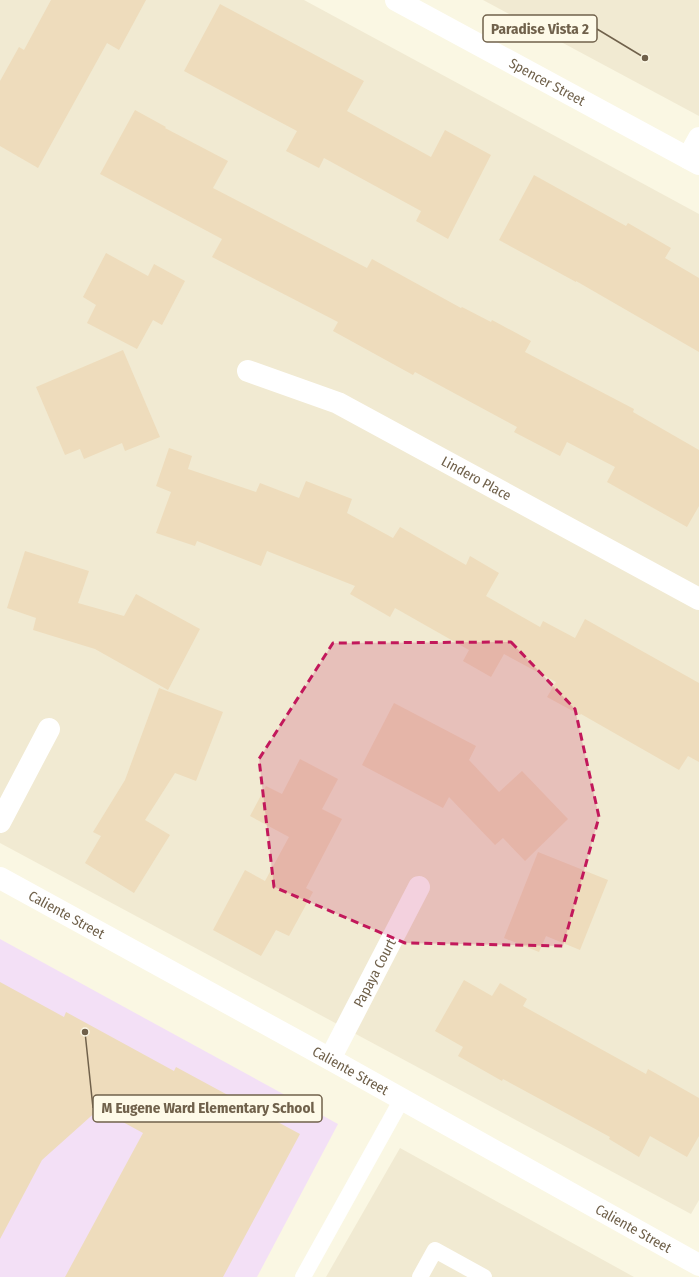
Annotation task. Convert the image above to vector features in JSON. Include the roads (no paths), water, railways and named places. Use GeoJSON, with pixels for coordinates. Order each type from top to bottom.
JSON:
{"type":"FeatureCollection","features":[{"type":"Feature","properties":{"kind":"street","name":"Spencer Street"},"geometry":{"type":"LineString","coordinates":[[396,0],[693,161]]}},
{"type":"Feature","properties":{"kind":"street"},"geometry":{"type":"LineString","coordinates":[[693,161],[699,138]]}},
{"type":"Feature","properties":{"kind":"street","name":"Lindero Place"},"geometry":{"type":"LineString","coordinates":[[248,371],[338,403],[699,599]]}},
{"type":"Feature","properties":{"kind":"street"},"geometry":{"type":"LineString","coordinates":[[0,822],[49,729]]}},
{"type":"Feature","properties":{"kind":"street","name":"Caliente Street"},"geometry":{"type":"LineString","coordinates":[[0,878],[330,1059],[699,1265]]}},
{"type":"Feature","properties":{"kind":"street","name":"Papaya Court"},"geometry":{"type":"LineString","coordinates":[[330,1059],[419,886]]}},
{"type":"Feature","properties":{"kind":"lane"},"geometry":{"type":"LineString","coordinates":[[303,1277],[402,1099]]}},
{"type":"Feature","properties":{"kind":"lane"},"geometry":{"type":"LineString","coordinates":[[420,1277],[435,1250],[484,1277]]}},
{"type":"Feature","properties":{"kind":"place","name":"Paradise Vista 2"},"geometry":{"type":"Point","coordinates":[645,58]}},
{"type":"Feature","properties":{"kind":"place","name":"M Eugene Ward Elementary School"},"geometry":{"type":"Point","coordinates":[85,1032]}}]}
